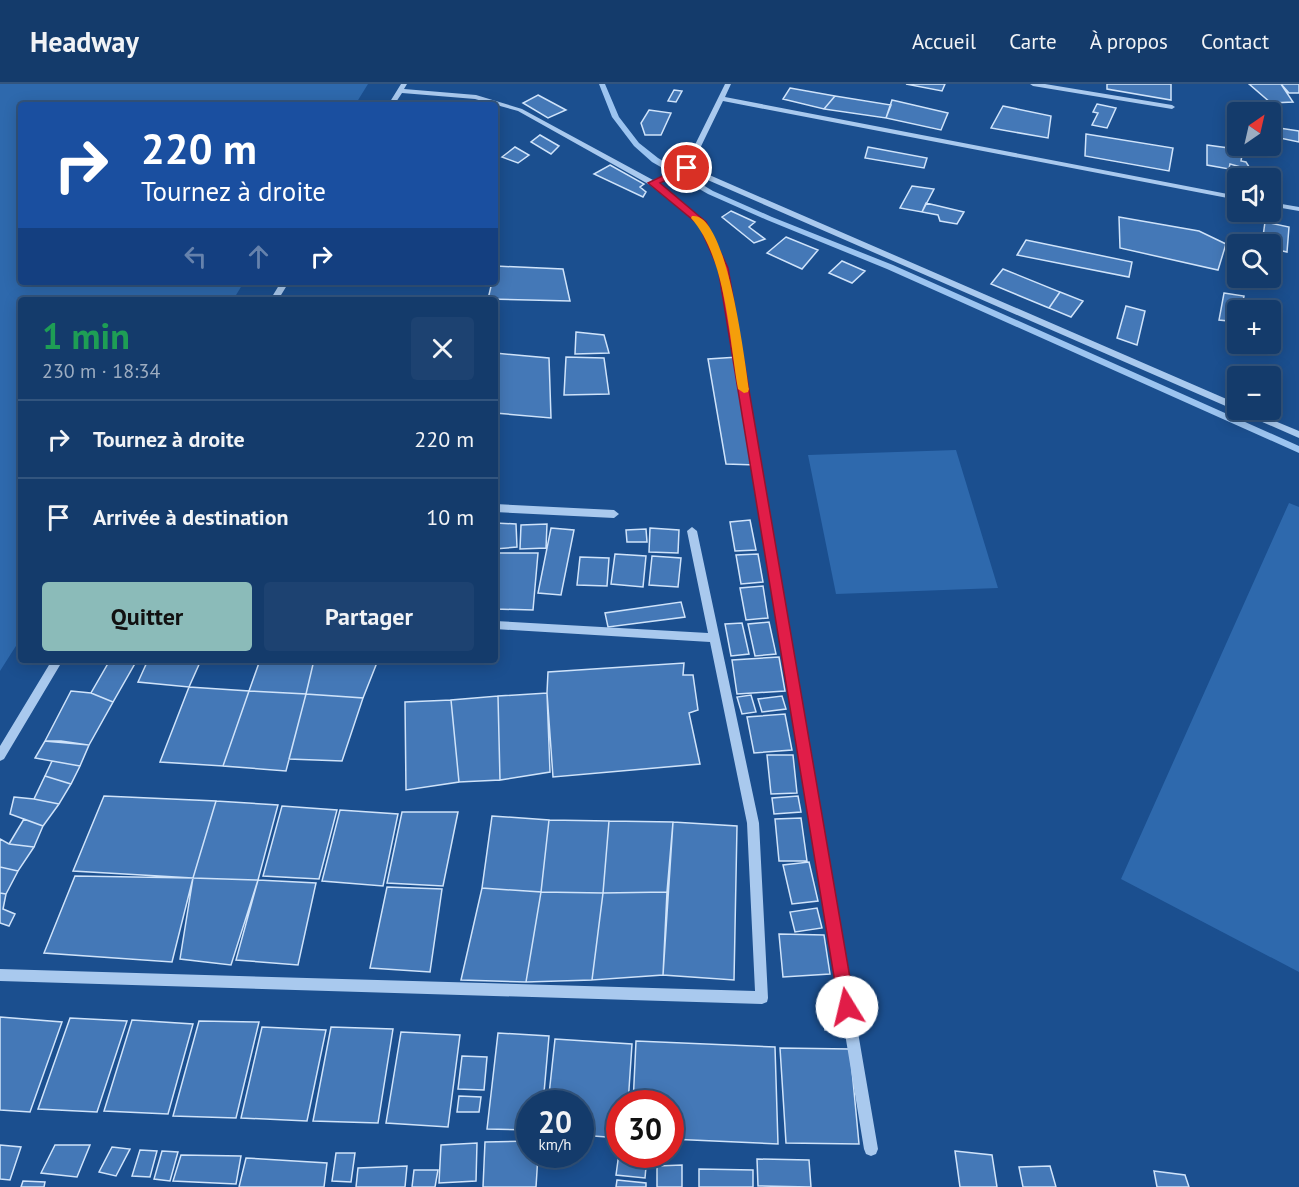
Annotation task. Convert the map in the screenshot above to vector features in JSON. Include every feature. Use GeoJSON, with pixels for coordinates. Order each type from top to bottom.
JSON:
{"type":"FeatureCollection","features":[{"type":"Feature","properties":{"kind":"street"},"geometry":{"type":"LineString","coordinates":[[653,183],[687,168],[728,84]]}},
{"type":"Feature","properties":{"kind":"street"},"geometry":{"type":"LineString","coordinates":[[1033,84],[1172,107]]}},
{"type":"Feature","properties":{"kind":"street"},"geometry":{"type":"LineString","coordinates":[[1089,94],[1092,84]]}},
{"type":"Feature","properties":{"kind":"street"},"geometry":{"type":"LineString","coordinates":[[393,102],[402,88],[476,97],[493,102]]}},
{"type":"Feature","properties":{"kind":"street"},"geometry":{"type":"LineString","coordinates":[[721,98],[1227,196]]}},
{"type":"Feature","properties":{"kind":"street"},"geometry":{"type":"LineString","coordinates":[[498,104],[519,110],[653,183],[703,224],[723,268],[871,1149]]}},
{"type":"Feature","properties":{"kind":"street"},"geometry":{"type":"LineString","coordinates":[[687,168],[1227,404]]}},
{"type":"Feature","properties":{"kind":"street"},"geometry":{"type":"LineString","coordinates":[[1281,206],[1299,209]]}},
{"type":"Feature","properties":{"kind":"street"},"geometry":{"type":"LineString","coordinates":[[1264,420],[1299,435]]}},
{"type":"Feature","properties":{"kind":"street"},"geometry":{"type":"LineString","coordinates":[[498,508],[614,514]]}},
{"type":"Feature","properties":{"kind":"street"},"geometry":{"type":"LineString","coordinates":[[0,975],[762,998],[753,823],[692,531]]}},
{"type":"Feature","properties":{"kind":"street"},"geometry":{"type":"LineString","coordinates":[[498,625],[715,638]]}},
{"type":"Feature","properties":{"kind":"street"},"geometry":{"type":"LineString","coordinates":[[0,756],[56,663]]}},
{"type":"Feature","properties":{"kind":"shaded area"},"geometry":{"type":"Polygon","coordinates":[[[0,84],[368,84],[357,102],[18,102],[18,285],[242,285],[235,297],[18,297],[18,643],[0,671],[0,84]]]}},
{"type":"Feature","properties":{"kind":"shaded area"},"geometry":{"type":"Polygon","coordinates":[[[956,450],[998,588],[836,594],[808,455],[956,450]]]}},
{"type":"Feature","properties":{"kind":"shaded area"},"geometry":{"type":"Polygon","coordinates":[[[1289,503],[1299,507],[1299,972],[1121,879],[1289,503]]]}},
{"type":"Feature","properties":{"kind":"building"},"geometry":{"type":"Polygon","coordinates":[[[906,84],[945,84],[942,91],[906,84]]]}},
{"type":"Feature","properties":{"kind":"building"},"geometry":{"type":"Polygon","coordinates":[[[1107,84],[1171,84],[1171,100],[1107,89],[1107,84]]]}},
{"type":"Feature","properties":{"kind":"building"},"geometry":{"type":"Polygon","coordinates":[[[1249,84],[1281,84],[1293,102],[1270,102],[1249,84]]]}},
{"type":"Feature","properties":{"kind":"building"},"geometry":{"type":"Polygon","coordinates":[[[1281,84],[1299,84],[1299,93],[1289,93],[1281,84]]]}},
{"type":"Feature","properties":{"kind":"building"},"geometry":{"type":"Polygon","coordinates":[[[790,88],[835,96],[824,109],[783,99],[790,88]]]}},
{"type":"Feature","properties":{"kind":"building"},"geometry":{"type":"Polygon","coordinates":[[[674,90],[682,91],[676,102],[668,101],[674,90]]]}},
{"type":"Feature","properties":{"kind":"building"},"geometry":{"type":"Polygon","coordinates":[[[538,95],[566,110],[548,118],[523,103],[538,95]]]}},
{"type":"Feature","properties":{"kind":"building"},"geometry":{"type":"Polygon","coordinates":[[[835,96],[891,105],[886,118],[824,109],[835,96]]]}},
{"type":"Feature","properties":{"kind":"building"},"geometry":{"type":"Polygon","coordinates":[[[892,100],[948,113],[941,130],[886,118],[892,100]]]}},
{"type":"Feature","properties":{"kind":"building"},"geometry":{"type":"Polygon","coordinates":[[[1097,104],[1116,108],[1107,128],[1092,125],[1098,113],[1093,112],[1097,104]]]}},
{"type":"Feature","properties":{"kind":"building"},"geometry":{"type":"Polygon","coordinates":[[[1003,106],[1051,116],[1048,138],[991,128],[1003,106]]]}},
{"type":"Feature","properties":{"kind":"building"},"geometry":{"type":"Polygon","coordinates":[[[649,110],[671,113],[661,135],[645,135],[641,123],[649,110]]]}},
{"type":"Feature","properties":{"kind":"building"},"geometry":{"type":"Polygon","coordinates":[[[1281,128],[1299,131],[1299,142],[1281,138],[1281,128]]]}},
{"type":"Feature","properties":{"kind":"building"},"geometry":{"type":"Polygon","coordinates":[[[1086,134],[1173,148],[1169,171],[1085,156],[1086,134]]]}},
{"type":"Feature","properties":{"kind":"building"},"geometry":{"type":"Polygon","coordinates":[[[540,135],[559,146],[551,154],[531,142],[540,135]]]}},
{"type":"Feature","properties":{"kind":"building"},"geometry":{"type":"Polygon","coordinates":[[[1207,145],[1227,148],[1227,156],[1242,156],[1241,161],[1246,162],[1250,168],[1230,164],[1227,169],[1207,165],[1207,145]]]}},
{"type":"Feature","properties":{"kind":"building"},"geometry":{"type":"Polygon","coordinates":[[[515,147],[529,155],[518,163],[502,157],[515,147]]]}},
{"type":"Feature","properties":{"kind":"building"},"geometry":{"type":"Polygon","coordinates":[[[868,147],[927,158],[924,168],[865,158],[868,147]]]}},
{"type":"Feature","properties":{"kind":"building"},"geometry":{"type":"Polygon","coordinates":[[[610,165],[644,184],[640,187],[646,192],[643,197],[594,174],[610,165]]]}},
{"type":"Feature","properties":{"kind":"building"},"geometry":{"type":"Polygon","coordinates":[[[912,186],[934,189],[922,212],[900,208],[912,186]]]}},
{"type":"Feature","properties":{"kind":"building"},"geometry":{"type":"Polygon","coordinates":[[[926,203],[964,212],[957,224],[940,221],[938,215],[922,212],[926,203]]]}},
{"type":"Feature","properties":{"kind":"building"},"geometry":{"type":"Polygon","coordinates":[[[731,211],[755,222],[749,227],[765,239],[754,243],[722,217],[731,211]]]}},
{"type":"Feature","properties":{"kind":"building"},"geometry":{"type":"Polygon","coordinates":[[[1119,217],[1199,231],[1226,244],[1218,270],[1120,248],[1119,217]]]}},
{"type":"Feature","properties":{"kind":"building"},"geometry":{"type":"Polygon","coordinates":[[[1265,222],[1289,227],[1287,252],[1281,251],[1281,234],[1263,234],[1265,222]]]}},
{"type":"Feature","properties":{"kind":"building"},"geometry":{"type":"Polygon","coordinates":[[[786,237],[818,250],[802,269],[767,253],[786,237]]]}},
{"type":"Feature","properties":{"kind":"building"},"geometry":{"type":"Polygon","coordinates":[[[1026,240],[1132,262],[1129,277],[1017,255],[1026,240]]]}},
{"type":"Feature","properties":{"kind":"building"},"geometry":{"type":"Polygon","coordinates":[[[842,261],[865,271],[852,283],[829,273],[842,261]]]}},
{"type":"Feature","properties":{"kind":"building"},"geometry":{"type":"Polygon","coordinates":[[[498,266],[563,269],[570,301],[498,299],[498,297],[488,297],[491,285],[498,285],[498,266]]]}},
{"type":"Feature","properties":{"kind":"building"},"geometry":{"type":"Polygon","coordinates":[[[1003,269],[1060,292],[1049,308],[991,284],[1003,269]]]}},
{"type":"Feature","properties":{"kind":"building"},"geometry":{"type":"Polygon","coordinates":[[[1060,292],[1083,301],[1071,317],[1049,308],[1060,292]]]}},
{"type":"Feature","properties":{"kind":"building"},"geometry":{"type":"Polygon","coordinates":[[[1224,293],[1244,296],[1243,300],[1227,300],[1227,321],[1219,320],[1224,293]]]}},
{"type":"Feature","properties":{"kind":"building"},"geometry":{"type":"Polygon","coordinates":[[[1126,306],[1145,311],[1137,345],[1117,338],[1126,306]]]}},
{"type":"Feature","properties":{"kind":"building"},"geometry":{"type":"Polygon","coordinates":[[[576,332],[604,335],[609,353],[575,354],[576,332]]]}},
{"type":"Feature","properties":{"kind":"building"},"geometry":{"type":"Polygon","coordinates":[[[498,353],[549,358],[551,418],[498,413],[498,353]]]}},
{"type":"Feature","properties":{"kind":"building"},"geometry":{"type":"Polygon","coordinates":[[[566,357],[604,358],[609,394],[564,395],[566,357]]]}},
{"type":"Feature","properties":{"kind":"building"},"geometry":{"type":"Polygon","coordinates":[[[738,357],[756,465],[726,464],[708,359],[738,357]]]}},
{"type":"Feature","properties":{"kind":"building"},"geometry":{"type":"Polygon","coordinates":[[[750,520],[756,550],[735,551],[730,522],[750,520]]]}},
{"type":"Feature","properties":{"kind":"building"},"geometry":{"type":"Polygon","coordinates":[[[498,523],[516,524],[517,547],[498,549],[498,523]]]}},
{"type":"Feature","properties":{"kind":"building"},"geometry":{"type":"Polygon","coordinates":[[[547,524],[546,548],[520,549],[521,525],[547,524]]]}},
{"type":"Feature","properties":{"kind":"building"},"geometry":{"type":"Polygon","coordinates":[[[551,528],[574,530],[561,595],[538,593],[551,528]]]}},
{"type":"Feature","properties":{"kind":"building"},"geometry":{"type":"Polygon","coordinates":[[[650,528],[679,530],[678,553],[649,552],[650,528]]]}},
{"type":"Feature","properties":{"kind":"building"},"geometry":{"type":"Polygon","coordinates":[[[646,529],[647,542],[627,542],[626,530],[646,529]]]}},
{"type":"Feature","properties":{"kind":"building"},"geometry":{"type":"Polygon","coordinates":[[[498,553],[538,553],[533,610],[498,609],[498,553]]]}},
{"type":"Feature","properties":{"kind":"building"},"geometry":{"type":"Polygon","coordinates":[[[615,554],[646,556],[643,587],[611,584],[615,554]]]}},
{"type":"Feature","properties":{"kind":"building"},"geometry":{"type":"Polygon","coordinates":[[[758,554],[763,582],[741,584],[736,555],[758,554]]]}},
{"type":"Feature","properties":{"kind":"building"},"geometry":{"type":"Polygon","coordinates":[[[652,556],[681,558],[678,587],[649,585],[652,556]]]}},
{"type":"Feature","properties":{"kind":"building"},"geometry":{"type":"Polygon","coordinates":[[[580,557],[609,558],[607,586],[577,585],[580,557]]]}},
{"type":"Feature","properties":{"kind":"building"},"geometry":{"type":"Polygon","coordinates":[[[763,586],[768,618],[746,620],[740,588],[763,586]]]}},
{"type":"Feature","properties":{"kind":"building"},"geometry":{"type":"Polygon","coordinates":[[[681,602],[685,617],[608,627],[605,613],[681,602]]]}},
{"type":"Feature","properties":{"kind":"building"},"geometry":{"type":"Polygon","coordinates":[[[769,622],[776,654],[755,656],[748,624],[769,622]]]}},
{"type":"Feature","properties":{"kind":"building"},"geometry":{"type":"Polygon","coordinates":[[[742,623],[749,654],[731,656],[725,624],[742,623]]]}},
{"type":"Feature","properties":{"kind":"building"},"geometry":{"type":"Polygon","coordinates":[[[779,657],[785,691],[737,694],[732,660],[779,657]]]}},
{"type":"Feature","properties":{"kind":"building"},"geometry":{"type":"Polygon","coordinates":[[[108,663],[135,663],[113,702],[91,693],[108,663]]]}},
{"type":"Feature","properties":{"kind":"building"},"geometry":{"type":"Polygon","coordinates":[[[147,663],[200,663],[189,687],[138,682],[147,663]]]}},
{"type":"Feature","properties":{"kind":"building"},"geometry":{"type":"Polygon","coordinates":[[[259,663],[313,663],[306,694],[249,691],[259,663]]]}},
{"type":"Feature","properties":{"kind":"building"},"geometry":{"type":"Polygon","coordinates":[[[313,663],[377,663],[363,698],[306,694],[313,663]]]}},
{"type":"Feature","properties":{"kind":"building"},"geometry":{"type":"Polygon","coordinates":[[[684,663],[683,675],[693,675],[698,710],[689,713],[700,764],[553,777],[547,693],[548,672],[684,663]]]}},
{"type":"Feature","properties":{"kind":"building"},"geometry":{"type":"Polygon","coordinates":[[[189,687],[249,691],[223,766],[160,762],[189,687]]]}},
{"type":"Feature","properties":{"kind":"building"},"geometry":{"type":"Polygon","coordinates":[[[71,691],[91,693],[113,702],[89,745],[45,741],[71,691]]]}},
{"type":"Feature","properties":{"kind":"building"},"geometry":{"type":"Polygon","coordinates":[[[249,691],[306,694],[286,771],[223,766],[249,691]]]}},
{"type":"Feature","properties":{"kind":"building"},"geometry":{"type":"Polygon","coordinates":[[[547,693],[550,772],[500,780],[498,696],[547,693]]]}},
{"type":"Feature","properties":{"kind":"building"},"geometry":{"type":"Polygon","coordinates":[[[306,694],[363,698],[342,761],[289,759],[306,694]]]}},
{"type":"Feature","properties":{"kind":"building"},"geometry":{"type":"Polygon","coordinates":[[[751,695],[756,712],[742,714],[737,697],[751,695]]]}},
{"type":"Feature","properties":{"kind":"building"},"geometry":{"type":"Polygon","coordinates":[[[498,696],[500,780],[459,782],[451,700],[498,696]]]}},
{"type":"Feature","properties":{"kind":"building"},"geometry":{"type":"Polygon","coordinates":[[[782,696],[786,709],[762,712],[758,699],[782,696]]]}},
{"type":"Feature","properties":{"kind":"building"},"geometry":{"type":"Polygon","coordinates":[[[451,700],[459,782],[406,790],[405,702],[451,700]]]}},
{"type":"Feature","properties":{"kind":"building"},"geometry":{"type":"Polygon","coordinates":[[[785,714],[792,750],[754,753],[747,717],[785,714]]]}},
{"type":"Feature","properties":{"kind":"building"},"geometry":{"type":"Polygon","coordinates":[[[45,741],[89,745],[80,766],[35,758],[45,741]]]}},
{"type":"Feature","properties":{"kind":"building"},"geometry":{"type":"Polygon","coordinates":[[[767,755],[793,755],[797,793],[771,794],[767,755]]]}},
{"type":"Feature","properties":{"kind":"building"},"geometry":{"type":"Polygon","coordinates":[[[52,761],[80,766],[71,784],[45,776],[52,761]]]}},
{"type":"Feature","properties":{"kind":"building"},"geometry":{"type":"Polygon","coordinates":[[[45,776],[71,784],[59,804],[34,799],[45,776]]]}},
{"type":"Feature","properties":{"kind":"building"},"geometry":{"type":"Polygon","coordinates":[[[104,796],[216,801],[193,878],[73,871],[104,796]]]}},
{"type":"Feature","properties":{"kind":"building"},"geometry":{"type":"Polygon","coordinates":[[[798,796],[801,812],[774,814],[772,798],[798,796]]]}},
{"type":"Feature","properties":{"kind":"building"},"geometry":{"type":"Polygon","coordinates":[[[14,797],[59,804],[43,826],[10,814],[14,797]]]}},
{"type":"Feature","properties":{"kind":"building"},"geometry":{"type":"Polygon","coordinates":[[[216,801],[278,805],[258,880],[193,878],[216,801]]]}},
{"type":"Feature","properties":{"kind":"building"},"geometry":{"type":"Polygon","coordinates":[[[282,806],[337,810],[319,879],[263,876],[282,806]]]}},
{"type":"Feature","properties":{"kind":"building"},"geometry":{"type":"Polygon","coordinates":[[[340,810],[398,814],[383,886],[322,881],[340,810]]]}},
{"type":"Feature","properties":{"kind":"building"},"geometry":{"type":"Polygon","coordinates":[[[402,812],[458,812],[443,886],[387,883],[402,812]]]}},
{"type":"Feature","properties":{"kind":"building"},"geometry":{"type":"Polygon","coordinates":[[[492,816],[549,820],[541,892],[482,888],[492,816]]]}},
{"type":"Feature","properties":{"kind":"building"},"geometry":{"type":"Polygon","coordinates":[[[801,818],[807,861],[779,861],[775,819],[801,818]]]}},
{"type":"Feature","properties":{"kind":"building"},"geometry":{"type":"Polygon","coordinates":[[[24,819],[43,826],[34,847],[9,844],[24,819]]]}},
{"type":"Feature","properties":{"kind":"building"},"geometry":{"type":"Polygon","coordinates":[[[549,820],[609,821],[603,893],[541,892],[549,820]]]}},
{"type":"Feature","properties":{"kind":"building"},"geometry":{"type":"Polygon","coordinates":[[[609,821],[673,822],[667,892],[603,893],[609,821]]]}},
{"type":"Feature","properties":{"kind":"building"},"geometry":{"type":"Polygon","coordinates":[[[673,822],[737,826],[734,980],[663,975],[673,822]]]}},
{"type":"Feature","properties":{"kind":"building"},"geometry":{"type":"Polygon","coordinates":[[[0,839],[9,844],[34,847],[18,871],[0,867],[0,839]]]}},
{"type":"Feature","properties":{"kind":"building"},"geometry":{"type":"Polygon","coordinates":[[[809,862],[818,901],[792,904],[783,865],[809,862]]]}},
{"type":"Feature","properties":{"kind":"building"},"geometry":{"type":"Polygon","coordinates":[[[0,867],[18,871],[6,894],[0,893],[0,867]]]}},
{"type":"Feature","properties":{"kind":"building"},"geometry":{"type":"Polygon","coordinates":[[[75,876],[193,878],[172,962],[44,953],[75,876]]]}},
{"type":"Feature","properties":{"kind":"building"},"geometry":{"type":"Polygon","coordinates":[[[193,878],[258,880],[231,965],[180,959],[193,878]]]}},
{"type":"Feature","properties":{"kind":"building"},"geometry":{"type":"Polygon","coordinates":[[[258,880],[316,883],[298,965],[236,960],[258,880]]]}},
{"type":"Feature","properties":{"kind":"building"},"geometry":{"type":"Polygon","coordinates":[[[387,887],[442,889],[430,972],[370,968],[387,887]]]}},
{"type":"Feature","properties":{"kind":"building"},"geometry":{"type":"Polygon","coordinates":[[[482,888],[541,892],[526,982],[461,980],[482,888]]]}},
{"type":"Feature","properties":{"kind":"building"},"geometry":{"type":"Polygon","coordinates":[[[541,892],[603,893],[592,980],[526,982],[541,892]]]}},
{"type":"Feature","properties":{"kind":"building"},"geometry":{"type":"Polygon","coordinates":[[[667,892],[663,975],[592,980],[603,893],[667,892]]]}},
{"type":"Feature","properties":{"kind":"building"},"geometry":{"type":"Polygon","coordinates":[[[0,893],[6,894],[3,909],[15,914],[9,926],[0,923],[0,893]]]}},
{"type":"Feature","properties":{"kind":"building"},"geometry":{"type":"Polygon","coordinates":[[[817,908],[822,928],[795,932],[790,912],[817,908]]]}},
{"type":"Feature","properties":{"kind":"building"},"geometry":{"type":"Polygon","coordinates":[[[779,934],[824,935],[830,974],[783,977],[779,934]]]}},
{"type":"Feature","properties":{"kind":"building"},"geometry":{"type":"Polygon","coordinates":[[[834,999],[840,1029],[825,1030],[821,1000],[834,999]]]}},
{"type":"Feature","properties":{"kind":"building"},"geometry":{"type":"Polygon","coordinates":[[[0,1017],[62,1022],[30,1112],[0,1110],[0,1017]]]}},
{"type":"Feature","properties":{"kind":"building"},"geometry":{"type":"Polygon","coordinates":[[[70,1018],[127,1021],[97,1112],[38,1109],[70,1018]]]}},
{"type":"Feature","properties":{"kind":"building"},"geometry":{"type":"Polygon","coordinates":[[[132,1020],[193,1024],[168,1114],[104,1111],[132,1020]]]}},
{"type":"Feature","properties":{"kind":"building"},"geometry":{"type":"Polygon","coordinates":[[[199,1021],[259,1022],[236,1118],[173,1116],[199,1021]]]}},
{"type":"Feature","properties":{"kind":"building"},"geometry":{"type":"Polygon","coordinates":[[[262,1027],[326,1030],[307,1121],[241,1118],[262,1027]]]}},
{"type":"Feature","properties":{"kind":"building"},"geometry":{"type":"Polygon","coordinates":[[[331,1027],[393,1029],[378,1123],[313,1121],[331,1027]]]}},
{"type":"Feature","properties":{"kind":"building"},"geometry":{"type":"Polygon","coordinates":[[[401,1032],[460,1035],[448,1127],[386,1123],[401,1032]]]}},
{"type":"Feature","properties":{"kind":"building"},"geometry":{"type":"Polygon","coordinates":[[[498,1033],[549,1036],[544,1090],[516,1090],[516,1130],[487,1129],[498,1033]]]}},
{"type":"Feature","properties":{"kind":"building"},"geometry":{"type":"Polygon","coordinates":[[[555,1039],[632,1044],[629,1090],[606,1090],[606,1137],[594,1136],[594,1090],[550,1090],[555,1039]]]}},
{"type":"Feature","properties":{"kind":"building"},"geometry":{"type":"Polygon","coordinates":[[[636,1041],[775,1047],[778,1144],[684,1140],[684,1090],[634,1090],[636,1041]]]}},
{"type":"Feature","properties":{"kind":"building"},"geometry":{"type":"Polygon","coordinates":[[[780,1048],[850,1049],[859,1144],[786,1143],[780,1048]]]}},
{"type":"Feature","properties":{"kind":"building"},"geometry":{"type":"Polygon","coordinates":[[[462,1056],[487,1057],[484,1090],[458,1089],[462,1056]]]}},
{"type":"Feature","properties":{"kind":"building"},"geometry":{"type":"Polygon","coordinates":[[[459,1096],[481,1097],[479,1112],[457,1112],[459,1096]]]}},
{"type":"Feature","properties":{"kind":"building"},"geometry":{"type":"Polygon","coordinates":[[[516,1141],[516,1168],[537,1168],[536,1187],[483,1187],[485,1142],[516,1141]]]}},
{"type":"Feature","properties":{"kind":"building"},"geometry":{"type":"Polygon","coordinates":[[[477,1143],[476,1181],[439,1183],[441,1145],[477,1143]]]}},
{"type":"Feature","properties":{"kind":"building"},"geometry":{"type":"Polygon","coordinates":[[[0,1145],[21,1147],[10,1180],[0,1179],[0,1145]]]}},
{"type":"Feature","properties":{"kind":"building"},"geometry":{"type":"Polygon","coordinates":[[[55,1145],[90,1145],[77,1177],[41,1173],[55,1145]]]}},
{"type":"Feature","properties":{"kind":"building"},"geometry":{"type":"Polygon","coordinates":[[[112,1147],[130,1149],[116,1176],[99,1172],[112,1147]]]}},
{"type":"Feature","properties":{"kind":"building"},"geometry":{"type":"Polygon","coordinates":[[[140,1150],[157,1151],[150,1177],[132,1176],[140,1150]]]}},
{"type":"Feature","properties":{"kind":"building"},"geometry":{"type":"Polygon","coordinates":[[[162,1151],[178,1152],[170,1181],[154,1179],[162,1151]]]}},
{"type":"Feature","properties":{"kind":"building"},"geometry":{"type":"Polygon","coordinates":[[[955,1151],[992,1155],[997,1187],[960,1187],[955,1151]]]}},
{"type":"Feature","properties":{"kind":"building"},"geometry":{"type":"Polygon","coordinates":[[[336,1153],[355,1153],[351,1182],[332,1181],[336,1153]]]}},
{"type":"Feature","properties":{"kind":"building"},"geometry":{"type":"Polygon","coordinates":[[[181,1155],[241,1156],[236,1184],[173,1181],[181,1155]]]}},
{"type":"Feature","properties":{"kind":"building"},"geometry":{"type":"Polygon","coordinates":[[[246,1158],[327,1163],[324,1187],[239,1187],[246,1158]]]}},
{"type":"Feature","properties":{"kind":"building"},"geometry":{"type":"Polygon","coordinates":[[[757,1159],[809,1160],[811,1187],[758,1186],[757,1159]]]}},
{"type":"Feature","properties":{"kind":"building"},"geometry":{"type":"Polygon","coordinates":[[[407,1166],[405,1187],[356,1187],[358,1168],[407,1166]]]}},
{"type":"Feature","properties":{"kind":"building"},"geometry":{"type":"Polygon","coordinates":[[[1050,1166],[1056,1187],[1023,1187],[1019,1167],[1050,1166]]]}},
{"type":"Feature","properties":{"kind":"building"},"geometry":{"type":"Polygon","coordinates":[[[617,1168],[646,1168],[645,1178],[616,1175],[617,1168]]]}},
{"type":"Feature","properties":{"kind":"building"},"geometry":{"type":"Polygon","coordinates":[[[657,1168],[682,1168],[682,1187],[657,1187],[657,1168]]]}},
{"type":"Feature","properties":{"kind":"building"},"geometry":{"type":"Polygon","coordinates":[[[699,1169],[753,1170],[753,1187],[699,1187],[699,1169]]]}},
{"type":"Feature","properties":{"kind":"building"},"geometry":{"type":"Polygon","coordinates":[[[414,1170],[438,1170],[435,1187],[412,1187],[414,1170]]]}},
{"type":"Feature","properties":{"kind":"building"},"geometry":{"type":"Polygon","coordinates":[[[1154,1171],[1185,1175],[1189,1187],[1157,1187],[1154,1171]]]}},
{"type":"Feature","properties":{"kind":"building"},"geometry":{"type":"Polygon","coordinates":[[[617,1180],[646,1183],[646,1187],[616,1187],[617,1180]]]}},
{"type":"Feature","properties":{"kind":"building"},"geometry":{"type":"Polygon","coordinates":[[[23,1181],[45,1182],[44,1187],[21,1187],[23,1181]]]}},
{"type":"Feature","properties":{"kind":"waterway"},"geometry":{"type":"LineString","coordinates":[[602,84],[616,117],[636,145],[682,177],[740,206],[890,267],[1299,450]]}},
{"type":"Feature","properties":{"kind":"slow traffic"},"geometry":{"type":"LineString","coordinates":[[696,218],[703,224],[723,268],[744,389]]}},
{"type":"Feature","properties":{"kind":"route"},"geometry":{"type":"LineString","coordinates":[[687,168],[653,183],[703,224],[723,268],[847,1007]]}}]}
